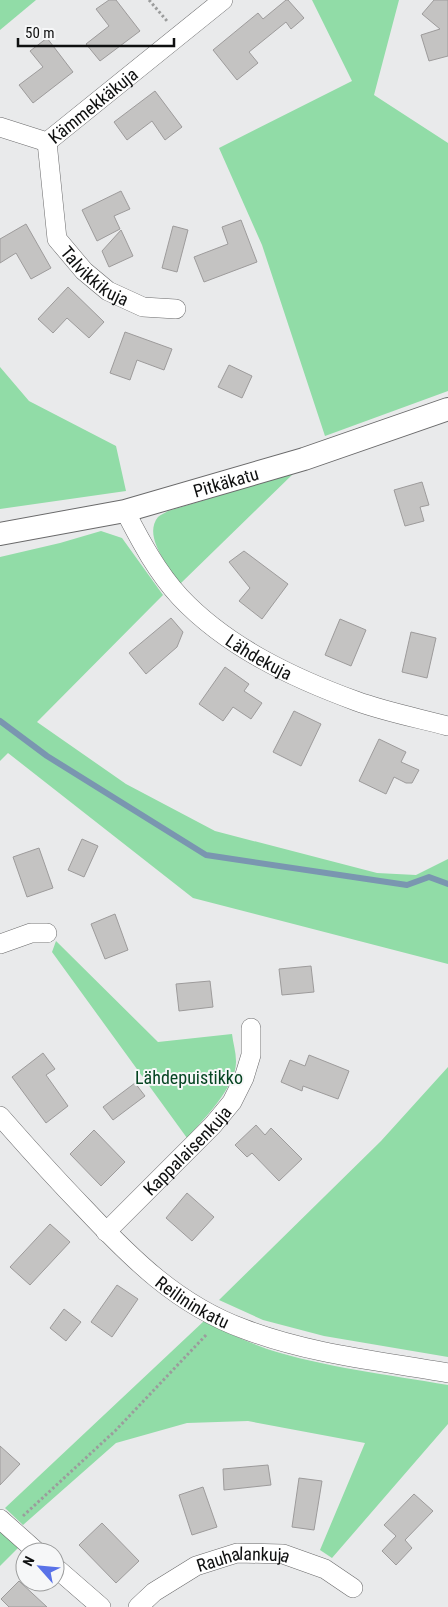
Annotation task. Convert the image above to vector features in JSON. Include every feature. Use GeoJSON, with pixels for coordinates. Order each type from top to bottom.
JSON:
{"type":"FeatureCollection","features":[{"type":"Feature","properties":{"kind":"street","name":"Kämmekkäkuja"},"geometry":{"type":"LineString","coordinates":[[0,127],[46,142],[223,0]]}},
{"type":"Feature","properties":{"kind":"street","name":"Talvikkikuja"},"geometry":{"type":"LineString","coordinates":[[46,142],[57,239],[84,271],[108,291],[143,307],[176,309]]}},
{"type":"Feature","properties":{"kind":"street","name":"Pitkäkatu"},"geometry":{"type":"LineString","coordinates":[[0,534],[125,511],[304,459],[448,408]]}},
{"type":"Feature","properties":{"kind":"street","name":"Lähdekuja"},"geometry":{"type":"LineString","coordinates":[[125,511],[146,552],[180,597],[227,638],[297,677],[358,702],[448,726]]}},
{"type":"Feature","properties":{"kind":"street"},"geometry":{"type":"LineString","coordinates":[[0,944],[31,934],[47,933]]}},
{"type":"Feature","properties":{"kind":"street","name":"Kappalaisenkuja"},"geometry":{"type":"LineString","coordinates":[[106,1232],[213,1125],[232,1102],[244,1078],[251,1055],[252,1028]]}},
{"type":"Feature","properties":{"kind":"street","name":"Reilininkatu"},"geometry":{"type":"LineString","coordinates":[[0,1116],[106,1232],[148,1272],[187,1301],[244,1330],[317,1350],[448,1373]]}},
{"type":"Feature","properties":{"kind":"street"},"geometry":{"type":"LineString","coordinates":[[5,1524],[26,1542]]}},
{"type":"Feature","properties":{"kind":"street","name":"Rauhalankuja"},"geometry":{"type":"LineString","coordinates":[[138,1607],[154,1592],[196,1566],[237,1553],[283,1554],[325,1569],[354,1588]]}},
{"type":"Feature","properties":{"kind":"street"},"geometry":{"type":"LineString","coordinates":[[65,1577],[100,1607]]}},
{"type":"Feature","properties":{"kind":"path"},"geometry":{"type":"LineString","coordinates":[[149,0],[179,34]]}},
{"type":"Feature","properties":{"kind":"path"},"geometry":{"type":"LineString","coordinates":[[5,1524],[116,1430],[221,1319]]}},
{"type":"Feature","properties":{"kind":"green space"},"geometry":{"type":"Polygon","coordinates":[[[0,0],[36,0],[0,30],[0,0]]]}},
{"type":"Feature","properties":{"kind":"green space"},"geometry":{"type":"Polygon","coordinates":[[[312,0],[399,0],[374,95],[448,143],[448,391],[325,436],[262,245],[219,148],[352,81],[312,0]]]}},
{"type":"Feature","properties":{"kind":"green space"},"geometry":{"type":"Polygon","coordinates":[[[0,367],[29,401],[116,446],[126,491],[0,509],[0,367]]]}},
{"type":"Feature","properties":{"kind":"green space"},"geometry":{"type":"Polygon","coordinates":[[[294,473],[180,584],[164,561],[155,543],[154,525],[158,517],[168,511],[294,473]]]}},
{"type":"Feature","properties":{"kind":"green space"},"geometry":{"type":"Polygon","coordinates":[[[101,531],[122,538],[163,595],[37,722],[126,784],[215,831],[377,873],[416,875],[448,859],[448,964],[193,898],[8,753],[0,761],[0,557],[101,531]]]}},
{"type":"Feature","properties":{"kind":"green space","name":"Lähdepuistikko"},"geometry":{"type":"Polygon","coordinates":[[[56,941],[158,1042],[232,1034],[236,1061],[231,1081],[218,1102],[187,1138],[52,952],[56,941]]]}},
{"type":"Feature","properties":{"kind":"green space"},"geometry":{"type":"Polygon","coordinates":[[[448,1067],[448,1357],[324,1336],[263,1320],[219,1300],[381,1141],[448,1067]]]}},
{"type":"Feature","properties":{"kind":"green space"},"geometry":{"type":"Polygon","coordinates":[[[204,1321],[251,1343],[288,1355],[357,1370],[448,1385],[448,1424],[332,1558],[320,1550],[365,1443],[248,1421],[187,1423],[116,1443],[23,1525],[5,1508],[204,1321]]]}},
{"type":"Feature","properties":{"kind":"green space"},"geometry":{"type":"Polygon","coordinates":[[[0,1531],[15,1544],[15,1551],[0,1566],[0,1531]]]}},
{"type":"Feature","properties":{"kind":"building"},"geometry":{"type":"Polygon","coordinates":[[[109,0],[116,0],[140,31],[100,61],[86,44],[109,26],[96,9],[109,0]]]}},
{"type":"Feature","properties":{"kind":"building"},"geometry":{"type":"Polygon","coordinates":[[[286,0],[304,18],[291,29],[286,22],[249,52],[258,63],[237,80],[213,50],[258,13],[263,19],[286,0]]]}},
{"type":"Feature","properties":{"kind":"building"},"geometry":{"type":"Polygon","coordinates":[[[434,0],[448,0],[448,56],[429,61],[421,35],[440,29],[422,14],[434,0]]]}},
{"type":"Feature","properties":{"kind":"building"},"geometry":{"type":"Polygon","coordinates":[[[47,38],[73,72],[33,103],[19,85],[43,67],[30,51],[47,38]]]}},
{"type":"Feature","properties":{"kind":"building"},"geometry":{"type":"Polygon","coordinates":[[[155,91],[182,127],[165,140],[152,121],[127,140],[114,122],[155,91]]]}},
{"type":"Feature","properties":{"kind":"building"},"geometry":{"type":"Polygon","coordinates":[[[121,191],[130,209],[114,216],[120,229],[97,241],[82,210],[121,191]]]}},
{"type":"Feature","properties":{"kind":"building"},"geometry":{"type":"Polygon","coordinates":[[[241,220],[257,262],[204,282],[194,257],[228,244],[222,227],[241,220]]]}},
{"type":"Feature","properties":{"kind":"building"},"geometry":{"type":"Polygon","coordinates":[[[26,224],[51,268],[31,279],[16,253],[0,263],[0,239],[26,224]]]}},
{"type":"Feature","properties":{"kind":"building"},"geometry":{"type":"Polygon","coordinates":[[[173,226],[188,230],[177,272],[162,268],[173,226]]]}},
{"type":"Feature","properties":{"kind":"building"},"geometry":{"type":"Polygon","coordinates":[[[121,230],[133,256],[109,267],[102,251],[121,230]]]}},
{"type":"Feature","properties":{"kind":"building"},"geometry":{"type":"Polygon","coordinates":[[[68,287],[104,322],[89,338],[67,318],[53,333],[38,319],[68,287]]]}},
{"type":"Feature","properties":{"kind":"building"},"geometry":{"type":"Polygon","coordinates":[[[125,332],[172,349],[164,370],[137,360],[130,380],[110,373],[125,332]]]}},
{"type":"Feature","properties":{"kind":"building"},"geometry":{"type":"Polygon","coordinates":[[[229,365],[252,376],[242,398],[218,387],[229,365]]]}},
{"type":"Feature","properties":{"kind":"building"},"geometry":{"type":"Polygon","coordinates":[[[422,482],[429,505],[420,507],[424,521],[405,526],[394,490],[422,482]]]}},
{"type":"Feature","properties":{"kind":"building"},"geometry":{"type":"Polygon","coordinates":[[[244,551],[288,584],[262,619],[239,601],[250,588],[229,562],[244,551]]]}},
{"type":"Feature","properties":{"kind":"building"},"geometry":{"type":"Polygon","coordinates":[[[171,618],[183,632],[177,647],[146,674],[129,653],[171,618]]]}},
{"type":"Feature","properties":{"kind":"building"},"geometry":{"type":"Polygon","coordinates":[[[340,619],[366,630],[351,666],[325,655],[340,619]]]}},
{"type":"Feature","properties":{"kind":"building"},"geometry":{"type":"Polygon","coordinates":[[[411,632],[436,638],[427,678],[402,672],[411,632]]]}},
{"type":"Feature","properties":{"kind":"building"},"geometry":{"type":"Polygon","coordinates":[[[225,667],[249,684],[244,691],[262,703],[251,719],[233,707],[223,721],[199,704],[225,667]]]}},
{"type":"Feature","properties":{"kind":"building"},"geometry":{"type":"Polygon","coordinates":[[[294,711],[321,724],[301,766],[273,752],[294,711]]]}},
{"type":"Feature","properties":{"kind":"building"},"geometry":{"type":"Polygon","coordinates":[[[379,739],[406,752],[401,762],[419,770],[412,783],[406,783],[394,777],[386,794],[359,781],[379,739]]]}},
{"type":"Feature","properties":{"kind":"building"},"geometry":{"type":"Polygon","coordinates":[[[82,839],[98,846],[84,877],[68,870],[82,839]]]}},
{"type":"Feature","properties":{"kind":"building"},"geometry":{"type":"Polygon","coordinates":[[[39,848],[53,888],[27,897],[13,857],[39,848]]]}},
{"type":"Feature","properties":{"kind":"building"},"geometry":{"type":"Polygon","coordinates":[[[115,914],[128,950],[105,959],[91,924],[115,914]]]}},
{"type":"Feature","properties":{"kind":"building"},"geometry":{"type":"Polygon","coordinates":[[[311,966],[314,992],[282,995],[279,969],[311,966]]]}},
{"type":"Feature","properties":{"kind":"building"},"geometry":{"type":"Polygon","coordinates":[[[210,981],[213,1007],[179,1011],[176,984],[210,981]]]}},
{"type":"Feature","properties":{"kind":"building"},"geometry":{"type":"Polygon","coordinates":[[[43,1053],[55,1069],[46,1075],[68,1106],[46,1123],[12,1077],[43,1053]]]}},
{"type":"Feature","properties":{"kind":"building"},"geometry":{"type":"Polygon","coordinates":[[[309,1055],[349,1071],[338,1099],[303,1086],[302,1091],[281,1082],[290,1060],[305,1066],[309,1055]]]}},
{"type":"Feature","properties":{"kind":"building"},"geometry":{"type":"Polygon","coordinates":[[[135,1083],[145,1096],[113,1120],[103,1107],[135,1083]]]}},
{"type":"Feature","properties":{"kind":"building"},"geometry":{"type":"Polygon","coordinates":[[[256,1125],[265,1135],[271,1128],[302,1159],[279,1181],[252,1153],[247,1157],[235,1145],[256,1125]]]}},
{"type":"Feature","properties":{"kind":"building"},"geometry":{"type":"Polygon","coordinates":[[[94,1130],[125,1162],[101,1186],[70,1154],[94,1130]]]}},
{"type":"Feature","properties":{"kind":"building"},"geometry":{"type":"Polygon","coordinates":[[[187,1193],[214,1217],[192,1241],[166,1218],[187,1193]]]}},
{"type":"Feature","properties":{"kind":"building"},"geometry":{"type":"Polygon","coordinates":[[[50,1224],[70,1242],[30,1285],[10,1267],[50,1224]]]}},
{"type":"Feature","properties":{"kind":"building"},"geometry":{"type":"Polygon","coordinates":[[[117,1285],[138,1299],[112,1337],[91,1322],[117,1285]]]}},
{"type":"Feature","properties":{"kind":"building"},"geometry":{"type":"Polygon","coordinates":[[[64,1309],[81,1322],[66,1341],[50,1328],[64,1309]]]}},
{"type":"Feature","properties":{"kind":"building"},"geometry":{"type":"Polygon","coordinates":[[[0,1446],[20,1464],[0,1485],[0,1446]]]}},
{"type":"Feature","properties":{"kind":"building"},"geometry":{"type":"Polygon","coordinates":[[[268,1465],[271,1485],[224,1490],[223,1469],[268,1465]]]}},
{"type":"Feature","properties":{"kind":"building"},"geometry":{"type":"Polygon","coordinates":[[[299,1478],[322,1481],[314,1530],[292,1527],[299,1478]]]}},
{"type":"Feature","properties":{"kind":"building"},"geometry":{"type":"Polygon","coordinates":[[[203,1487],[217,1527],[192,1535],[179,1495],[203,1487]]]}},
{"type":"Feature","properties":{"kind":"building"},"geometry":{"type":"Polygon","coordinates":[[[414,1494],[433,1511],[405,1540],[412,1548],[396,1565],[382,1551],[396,1536],[384,1525],[414,1494]]]}},
{"type":"Feature","properties":{"kind":"building"},"geometry":{"type":"Polygon","coordinates":[[[102,1523],[139,1561],[116,1583],[79,1545],[102,1523]]]}},
{"type":"Feature","properties":{"kind":"building"},"geometry":{"type":"Polygon","coordinates":[[[15,1585],[15,1592],[31,1592],[47,1607],[9,1607],[1,1599],[15,1585]]]}},
{"type":"Feature","properties":{"kind":"waterway"},"geometry":{"type":"LineString","coordinates":[[0,721],[47,756],[206,855],[407,885],[429,877],[448,884]]}}]}
